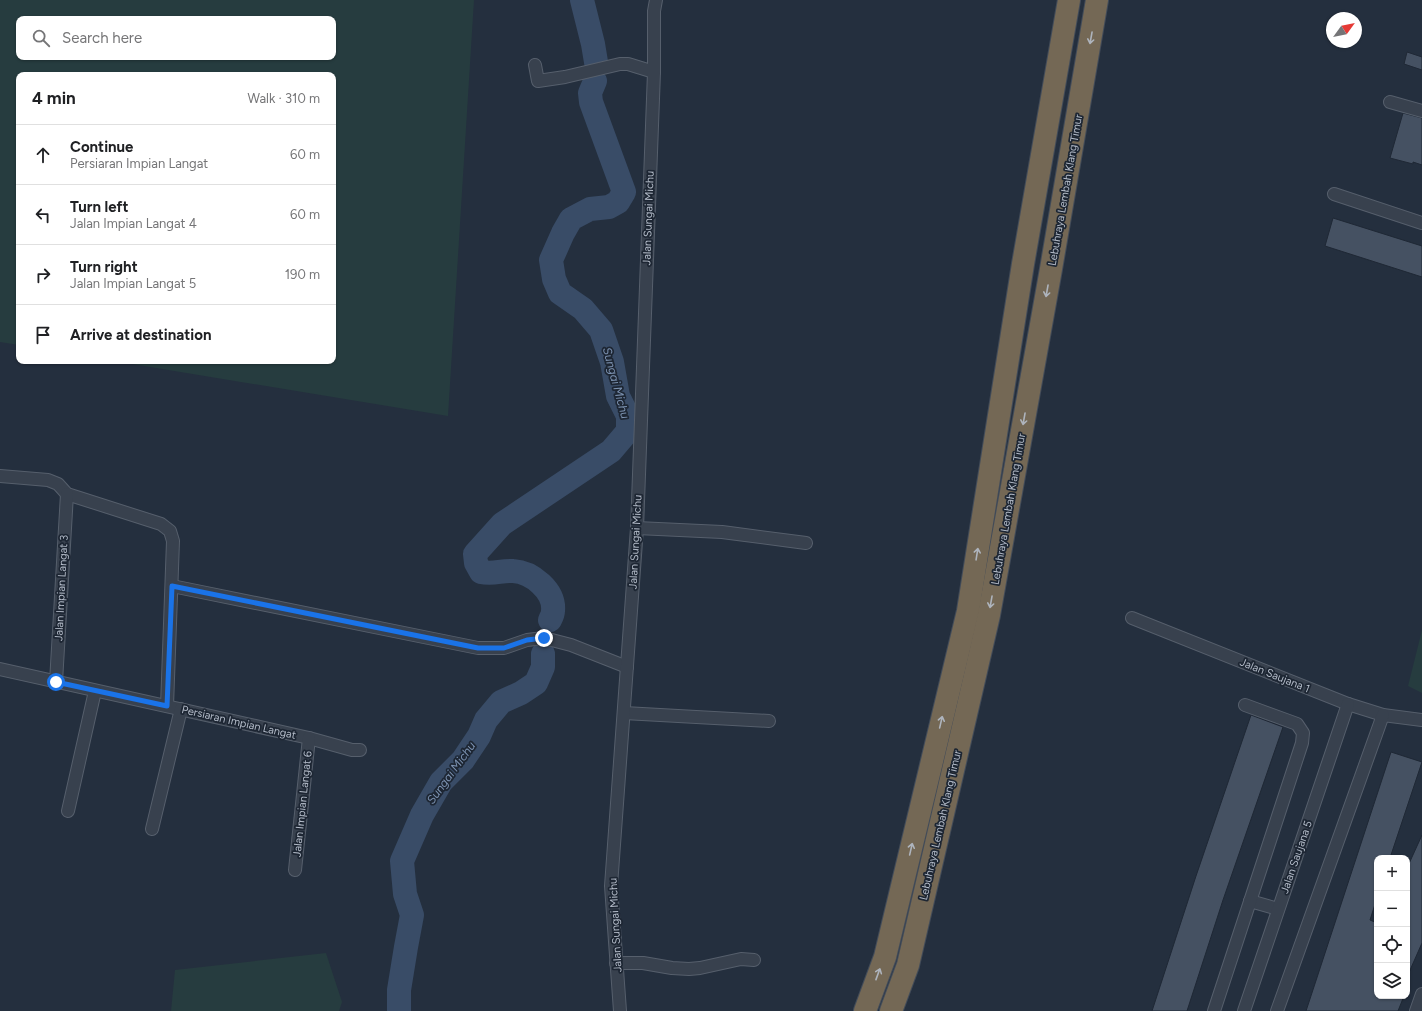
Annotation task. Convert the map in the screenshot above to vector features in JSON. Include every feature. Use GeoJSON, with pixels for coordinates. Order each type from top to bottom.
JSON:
{"type":"FeatureCollection","features":[{"type":"Feature","properties":{"kind":"highway","name":"Lebuhraya Lembah Klang Timur"},"geometry":{"type":"LineString","coordinates":[[865,1011],[885,958],[968,611],[1023,264],[1069,0]]}},
{"type":"Feature","properties":{"kind":"highway","name":"Lebuhraya Lembah Klang Timur"},"geometry":{"type":"LineString","coordinates":[[891,1011],[908,965],[988,615],[1051,269],[1097,0]]}},
{"type":"Feature","properties":{"kind":"street"},"geometry":{"type":"LineString","coordinates":[[655,6],[664,0]]}},
{"type":"Feature","properties":{"kind":"street","name":"Jalan Sungai Michu"},"geometry":{"type":"LineString","coordinates":[[620,1011],[611,886],[637,528],[654,72],[655,6]]}},
{"type":"Feature","properties":{"kind":"street"},"geometry":{"type":"LineString","coordinates":[[535,65],[538,81],[565,78],[620,64],[628,64],[654,72]]}},
{"type":"Feature","properties":{"kind":"street"},"geometry":{"type":"LineString","coordinates":[[1390,102],[1422,111]]}},
{"type":"Feature","properties":{"kind":"street"},"geometry":{"type":"LineString","coordinates":[[1334,194],[1422,223]]}},
{"type":"Feature","properties":{"kind":"street"},"geometry":{"type":"LineString","coordinates":[[0,476],[48,480],[58,484],[67,494],[161,524],[170,531],[173,541],[167,706]]}},
{"type":"Feature","properties":{"kind":"street","name":"Jalan Impian Langat 3"},"geometry":{"type":"LineString","coordinates":[[56,682],[67,494]]}},
{"type":"Feature","properties":{"kind":"street"},"geometry":{"type":"LineString","coordinates":[[637,528],[722,532],[806,543]]}},
{"type":"Feature","properties":{"kind":"street"},"geometry":{"type":"LineString","coordinates":[[172,586],[478,648],[504,648],[527,640],[544,638],[571,645],[628,667]]}},
{"type":"Feature","properties":{"kind":"street","name":"Jalan Saujana 1"},"geometry":{"type":"LineString","coordinates":[[1132,618],[1348,704],[1383,714],[1422,720]]}},
{"type":"Feature","properties":{"kind":"street","name":"Persiaran Impian Langat"},"geometry":{"type":"LineString","coordinates":[[0,670],[309,738],[352,750],[360,750]]}},
{"type":"Feature","properties":{"kind":"street"},"geometry":{"type":"LineString","coordinates":[[68,811],[95,690]]}},
{"type":"Feature","properties":{"kind":"street","name":"Jalan Saujana 5"},"geometry":{"type":"LineString","coordinates":[[1244,1011],[1348,704]]}},
{"type":"Feature","properties":{"kind":"street"},"geometry":{"type":"LineString","coordinates":[[1214,1011],[1302,743],[1303,733],[1297,724],[1246,705]]}},
{"type":"Feature","properties":{"kind":"street"},"geometry":{"type":"LineString","coordinates":[[152,829],[181,709]]}},
{"type":"Feature","properties":{"kind":"street"},"geometry":{"type":"LineString","coordinates":[[624,713],[769,721]]}},
{"type":"Feature","properties":{"kind":"street"},"geometry":{"type":"LineString","coordinates":[[1277,1011],[1383,714]]}},
{"type":"Feature","properties":{"kind":"street","name":"Jalan Impian Langat 6"},"geometry":{"type":"LineString","coordinates":[[295,870],[309,738]]}},
{"type":"Feature","properties":{"kind":"street"},"geometry":{"type":"LineString","coordinates":[[1250,901],[1278,909]]}},
{"type":"Feature","properties":{"kind":"street"},"geometry":{"type":"LineString","coordinates":[[616,963],[643,963],[672,968],[689,969],[741,959],[754,960]]}},
{"type":"Feature","properties":{"kind":"street"},"geometry":{"type":"LineString","coordinates":[[1416,1011],[1422,994]]}},
{"type":"Feature","properties":{"kind":"green space"},"geometry":{"type":"Polygon","coordinates":[[[0,0],[474,0],[448,416],[132,364],[336,364],[336,72],[16,72],[16,345],[0,342],[0,0]]]}},
{"type":"Feature","properties":{"kind":"green space"},"geometry":{"type":"Polygon","coordinates":[[[1422,630],[1422,693],[1408,686],[1422,630]]]}},
{"type":"Feature","properties":{"kind":"green space"},"geometry":{"type":"Polygon","coordinates":[[[326,953],[342,1002],[339,1011],[171,1011],[175,970],[326,953]]]}},
{"type":"Feature","properties":{"kind":"building"},"geometry":{"type":"Polygon","coordinates":[[[1407,52],[1422,57],[1422,70],[1404,64],[1407,52]]]}},
{"type":"Feature","properties":{"kind":"building"},"geometry":{"type":"Polygon","coordinates":[[[1403,113],[1422,118],[1422,165],[1390,158],[1403,113]]]}},
{"type":"Feature","properties":{"kind":"building"},"geometry":{"type":"Polygon","coordinates":[[[1333,218],[1422,246],[1422,277],[1325,246],[1333,218]]]}},
{"type":"Feature","properties":{"kind":"building"},"geometry":{"type":"Polygon","coordinates":[[[1251,715],[1283,727],[1223,900],[1187,1011],[1152,1011],[1196,876],[1251,715]]]}},
{"type":"Feature","properties":{"kind":"building"},"geometry":{"type":"Polygon","coordinates":[[[1391,752],[1422,762],[1391,855],[1374,855],[1374,907],[1370,920],[1374,922],[1374,999],[1403,999],[1398,1011],[1306,1011],[1391,752]]]}},
{"type":"Feature","properties":{"kind":"building"},"geometry":{"type":"Polygon","coordinates":[[[1422,835],[1422,943],[1410,970],[1410,891],[1410,861],[1422,835]]]}},
{"type":"Feature","properties":{"kind":"waterway","name":"Sungai Michu"},"geometry":{"type":"LineString","coordinates":[[582,0],[596,62]]}},
{"type":"Feature","properties":{"kind":"waterway","name":"Sungai Michu"},"geometry":{"type":"LineString","coordinates":[[550,620],[553,612],[553,604],[550,596],[541,584],[535,579],[520,572],[481,572],[476,563],[475,554],[502,524],[611,451],[628,431],[628,416],[618,396],[612,362],[601,330],[583,309],[560,293],[554,279],[551,260],[571,219],[590,209],[609,207],[618,202],[624,192],[591,102],[590,93],[595,81]]}},
{"type":"Feature","properties":{"kind":"waterway","name":"Sungai Michu"},"geometry":{"type":"LineString","coordinates":[[399,1011],[399,990],[412,915],[405,894],[402,861],[422,815],[441,782],[463,760],[479,736],[486,720],[501,702],[521,693],[536,683],[543,667],[543,654]]}},
{"type":"Feature","properties":{"kind":"route"},"geometry":{"type":"LineString","coordinates":[[56,682],[167,706],[172,586],[478,648],[504,648],[527,640],[544,638]]}}]}
